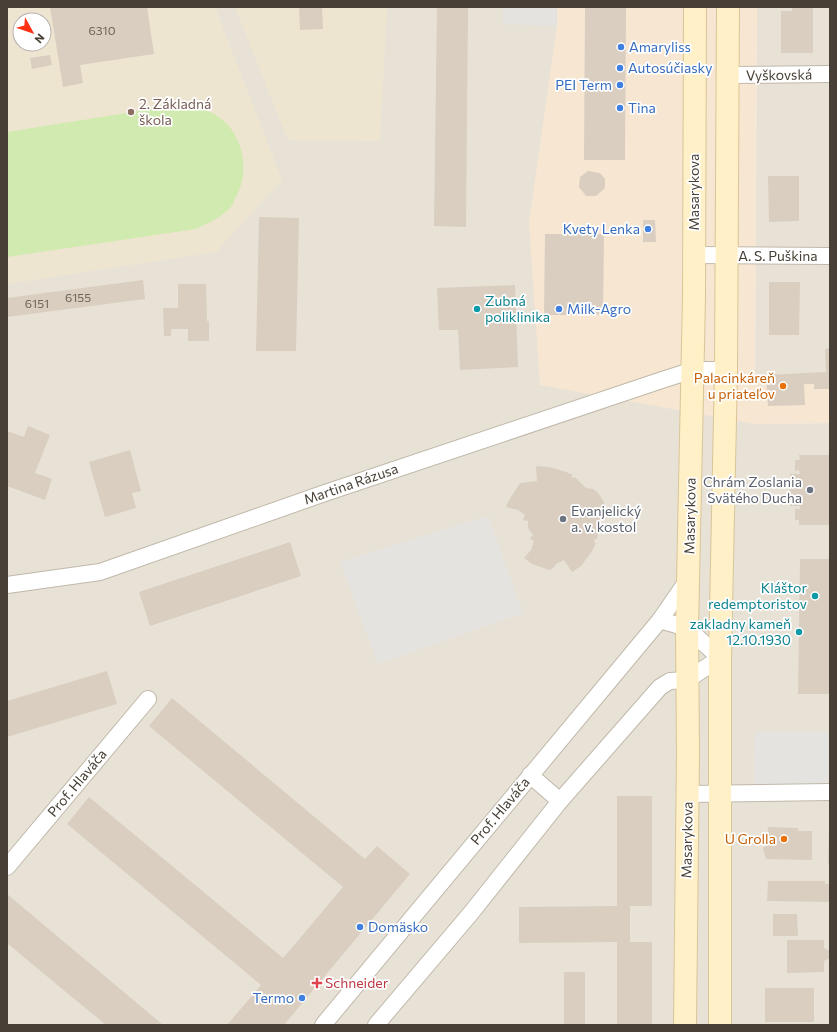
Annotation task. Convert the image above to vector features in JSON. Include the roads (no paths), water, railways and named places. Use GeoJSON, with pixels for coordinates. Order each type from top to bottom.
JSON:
{"type":"FeatureCollection","features":[{"type":"Feature","properties":{"kind":"main road","name":"Masarykova"},"geometry":{"type":"LineString","coordinates":[[685,1025],[687,680],[693,370],[695,7]]}},
{"type":"Feature","properties":{"kind":"main road"},"geometry":{"type":"LineString","coordinates":[[720,1025],[720,658],[726,370],[728,7]]}},
{"type":"Feature","properties":{"kind":"street","name":"Vyškovská"},"geometry":{"type":"LineString","coordinates":[[727,75],[830,74]]}},
{"type":"Feature","properties":{"kind":"street","name":"A. S. Puškina"},"geometry":{"type":"LineString","coordinates":[[694,255],[830,256]]}},
{"type":"Feature","properties":{"kind":"street","name":"Martina Rázusa"},"geometry":{"type":"LineString","coordinates":[[7,584],[100,572],[501,433],[693,370],[726,370]]}},
{"type":"Feature","properties":{"kind":"street","name":"Prof. Hlaváča"},"geometry":{"type":"LineString","coordinates":[[323,1025],[660,620],[689,578]]}},
{"type":"Feature","properties":{"kind":"street"},"geometry":{"type":"LineString","coordinates":[[376,1025],[471,913],[560,802],[660,687],[670,682],[687,680],[720,658],[688,628],[660,620]]}},
{"type":"Feature","properties":{"kind":"street","name":"Prof. Hlaváča"},"geometry":{"type":"LineString","coordinates":[[7,867],[148,699]]}},
{"type":"Feature","properties":{"kind":"street"},"geometry":{"type":"LineString","coordinates":[[530,775],[560,802]]}},
{"type":"Feature","properties":{"kind":"street"},"geometry":{"type":"LineString","coordinates":[[687,794],[830,792]]}},
{"type":"Feature","properties":{"kind":"place","name":"Amaryliss"},"geometry":{"type":"Point","coordinates":[621,47]}},
{"type":"Feature","properties":{"kind":"place","name":"Autosúčiasky"},"geometry":{"type":"Point","coordinates":[620,68]}},
{"type":"Feature","properties":{"kind":"place","name":"PEI Term"},"geometry":{"type":"Point","coordinates":[620,85]}},
{"type":"Feature","properties":{"kind":"place","name":"Tina"},"geometry":{"type":"Point","coordinates":[620,108]}},
{"type":"Feature","properties":{"kind":"place","name":"2. Základná škola"},"geometry":{"type":"Point","coordinates":[131,112]}},
{"type":"Feature","properties":{"kind":"place","name":"Kvety Lenka"},"geometry":{"type":"Point","coordinates":[648,229]}},
{"type":"Feature","properties":{"kind":"place","name":"Zubná poliklinika"},"geometry":{"type":"Point","coordinates":[477,309]}},
{"type":"Feature","properties":{"kind":"place","name":"Milk-Agro"},"geometry":{"type":"Point","coordinates":[559,309]}},
{"type":"Feature","properties":{"kind":"place","name":"Palacinkáreň u priateľov"},"geometry":{"type":"Point","coordinates":[783,386]}},
{"type":"Feature","properties":{"kind":"place","name":"Chrám Zoslania Svätého Ducha"},"geometry":{"type":"Point","coordinates":[810,490]}},
{"type":"Feature","properties":{"kind":"place","name":"Evanjelický a. v. kostol"},"geometry":{"type":"Point","coordinates":[563,519]}},
{"type":"Feature","properties":{"kind":"place","name":"Kláštor redemptoristov"},"geometry":{"type":"Point","coordinates":[815,596]}},
{"type":"Feature","properties":{"kind":"place","name":"zakladny kameň 12.10.1930"},"geometry":{"type":"Point","coordinates":[799,632]}},
{"type":"Feature","properties":{"kind":"place","name":"U Grolla"},"geometry":{"type":"Point","coordinates":[784,839]}},
{"type":"Feature","properties":{"kind":"place","name":"Domäsko"},"geometry":{"type":"Point","coordinates":[360,927]}},
{"type":"Feature","properties":{"kind":"place","name":"Schneider"},"geometry":{"type":"Point","coordinates":[317,983]}},
{"type":"Feature","properties":{"kind":"place","name":"Termo"},"geometry":{"type":"Point","coordinates":[302,998]}}]}
